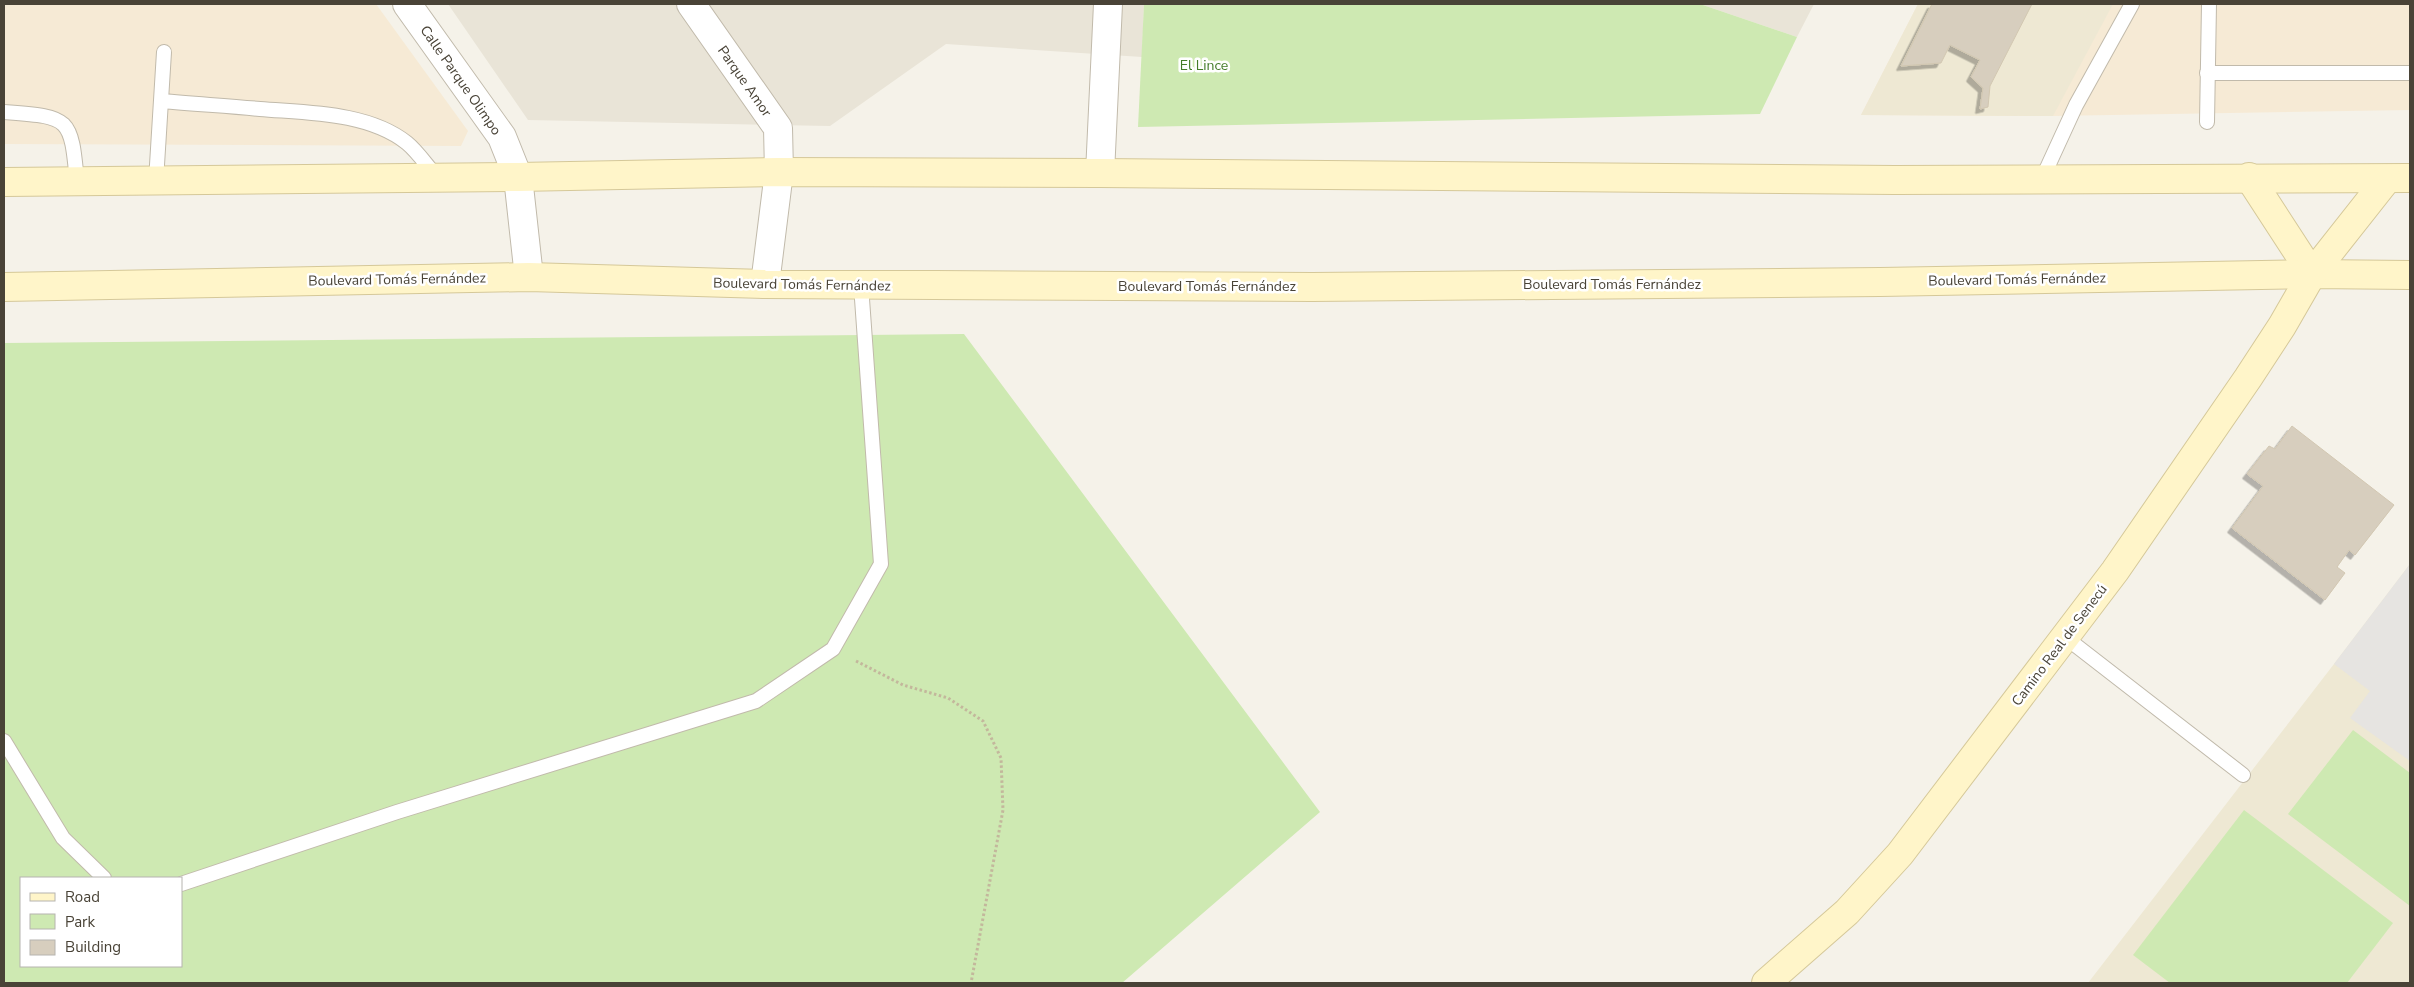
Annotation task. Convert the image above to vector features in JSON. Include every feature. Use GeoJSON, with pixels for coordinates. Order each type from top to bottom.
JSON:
{"type":"FeatureCollection","features":[{"type":"Feature","properties":{"kind":"main road"},"geometry":{"type":"LineString","coordinates":[[4,182],[518,177],[779,172],[1100,172],[1875,180],[2249,177],[2399,178]]}},
{"type":"Feature","properties":{"kind":"main road"},"geometry":{"type":"LineString","coordinates":[[2249,177],[2312,274]]}},
{"type":"Feature","properties":{"kind":"main road","name":"Camino Real de Senecú"},"geometry":{"type":"LineString","coordinates":[[1766,983],[1847,912],[1900,854],[2115,570],[2248,378],[2282,326],[2312,274],[2399,178]]}},
{"type":"Feature","properties":{"kind":"main road","name":"Boulevard Tomás Fernández"},"geometry":{"type":"LineString","coordinates":[[4,286],[529,277],[765,284],[1352,286],[1880,282],[2312,274],[2410,275]]}},
{"type":"Feature","properties":{"kind":"street","name":"Calle Parque Olimpo"},"geometry":{"type":"LineString","coordinates":[[407,4],[502,136],[518,177],[529,277]]}},
{"type":"Feature","properties":{"kind":"street","name":"Parque Amor"},"geometry":{"type":"LineString","coordinates":[[691,4],[778,128],[779,172],[765,284]]}},
{"type":"Feature","properties":{"kind":"street"},"geometry":{"type":"LineString","coordinates":[[1100,172],[1108,4]]}},
{"type":"Feature","properties":{"kind":"lane"},"geometry":{"type":"LineString","coordinates":[[2042,179],[2076,105],[2132,4]]}},
{"type":"Feature","properties":{"kind":"lane"},"geometry":{"type":"LineString","coordinates":[[2208,122],[2209,4]]}},
{"type":"Feature","properties":{"kind":"lane"},"geometry":{"type":"LineString","coordinates":[[156,181],[164,52]]}},
{"type":"Feature","properties":{"kind":"lane"},"geometry":{"type":"LineString","coordinates":[[2207,73],[2410,73]]}},
{"type":"Feature","properties":{"kind":"lane"},"geometry":{"type":"LineString","coordinates":[[162,101],[300,112],[345,118],[367,124],[390,132],[406,143],[437,177]]}},
{"type":"Feature","properties":{"kind":"lane"},"geometry":{"type":"LineString","coordinates":[[4,112],[43,115],[61,121],[70,131],[77,182]]}},
{"type":"Feature","properties":{"kind":"lane"},"geometry":{"type":"LineString","coordinates":[[182,884],[397,812],[756,701],[833,649],[882,564],[860,285]]}},
{"type":"Feature","properties":{"kind":"lane"},"geometry":{"type":"LineString","coordinates":[[2064,637],[2243,775]]}},
{"type":"Feature","properties":{"kind":"lane"},"geometry":{"type":"LineString","coordinates":[[4,741],[62,838],[103,877]]}},
{"type":"Feature","properties":{"kind":"path"},"geometry":{"type":"LineString","coordinates":[[833,649],[903,684],[948,698],[983,721],[1001,758],[1003,810],[971,983]]}},
{"type":"Feature","properties":{"kind":"shaded area"},"geometry":{"type":"Polygon","coordinates":[[[4,4],[376,4],[468,131],[461,146],[4,144],[4,4]]]}},
{"type":"Feature","properties":{"kind":"shaded area"},"geometry":{"type":"Polygon","coordinates":[[[448,4],[1144,4],[1142,57],[946,44],[830,126],[528,120],[448,4]]]}},
{"type":"Feature","properties":{"kind":"shaded area"},"geometry":{"type":"Polygon","coordinates":[[[1700,4],[1814,4],[1797,37],[1700,4]]]}},
{"type":"Feature","properties":{"kind":"shaded area"},"geometry":{"type":"Polygon","coordinates":[[[1918,4],[2410,4],[2410,110],[2053,116],[1861,115],[1918,4]]]}},
{"type":"Feature","properties":{"kind":"shaded area"},"geometry":{"type":"Polygon","coordinates":[[[1918,4],[2113,4],[2053,116],[1861,115],[1918,4]]]}},
{"type":"Feature","properties":{"kind":"shaded area"},"geometry":{"type":"Polygon","coordinates":[[[2410,564],[2410,983],[2088,983],[2334,664],[2410,564]]]}},
{"type":"Feature","properties":{"kind":"shaded area"},"geometry":{"type":"Polygon","coordinates":[[[2410,564],[2410,761],[2350,718],[2370,691],[2334,664],[2410,564]]]}},
{"type":"Feature","properties":{"kind":"green space","name":"El Lince"},"geometry":{"type":"Polygon","coordinates":[[[1144,4],[1700,4],[1797,37],[1760,114],[1138,127],[1144,4]]]}},
{"type":"Feature","properties":{"kind":"green space"},"geometry":{"type":"Polygon","coordinates":[[[964,334],[1320,812],[1122,983],[4,983],[4,343],[964,334]]]}},
{"type":"Feature","properties":{"kind":"green space"},"geometry":{"type":"Polygon","coordinates":[[[2353,730],[2410,773],[2410,906],[2288,814],[2353,730]]]}},
{"type":"Feature","properties":{"kind":"green space"},"geometry":{"type":"Polygon","coordinates":[[[2244,810],[2393,923],[2347,983],[2170,983],[2133,955],[2244,810]]]}},
{"type":"Feature","properties":{"kind":"building"},"geometry":{"type":"Polygon","coordinates":[[[1932,4],[2032,4],[1990,86],[1988,107],[1980,109],[1983,88],[1971,77],[1980,60],[1950,45],[1941,63],[1901,66],[1932,4]]]}},
{"type":"Feature","properties":{"kind":"building"},"geometry":{"type":"Polygon","coordinates":[[[2292,426],[2394,505],[2355,555],[2349,550],[2337,567],[2345,573],[2325,600],[2232,528],[2263,486],[2247,474],[2269,446],[2275,449],[2292,426]]]}}]}
